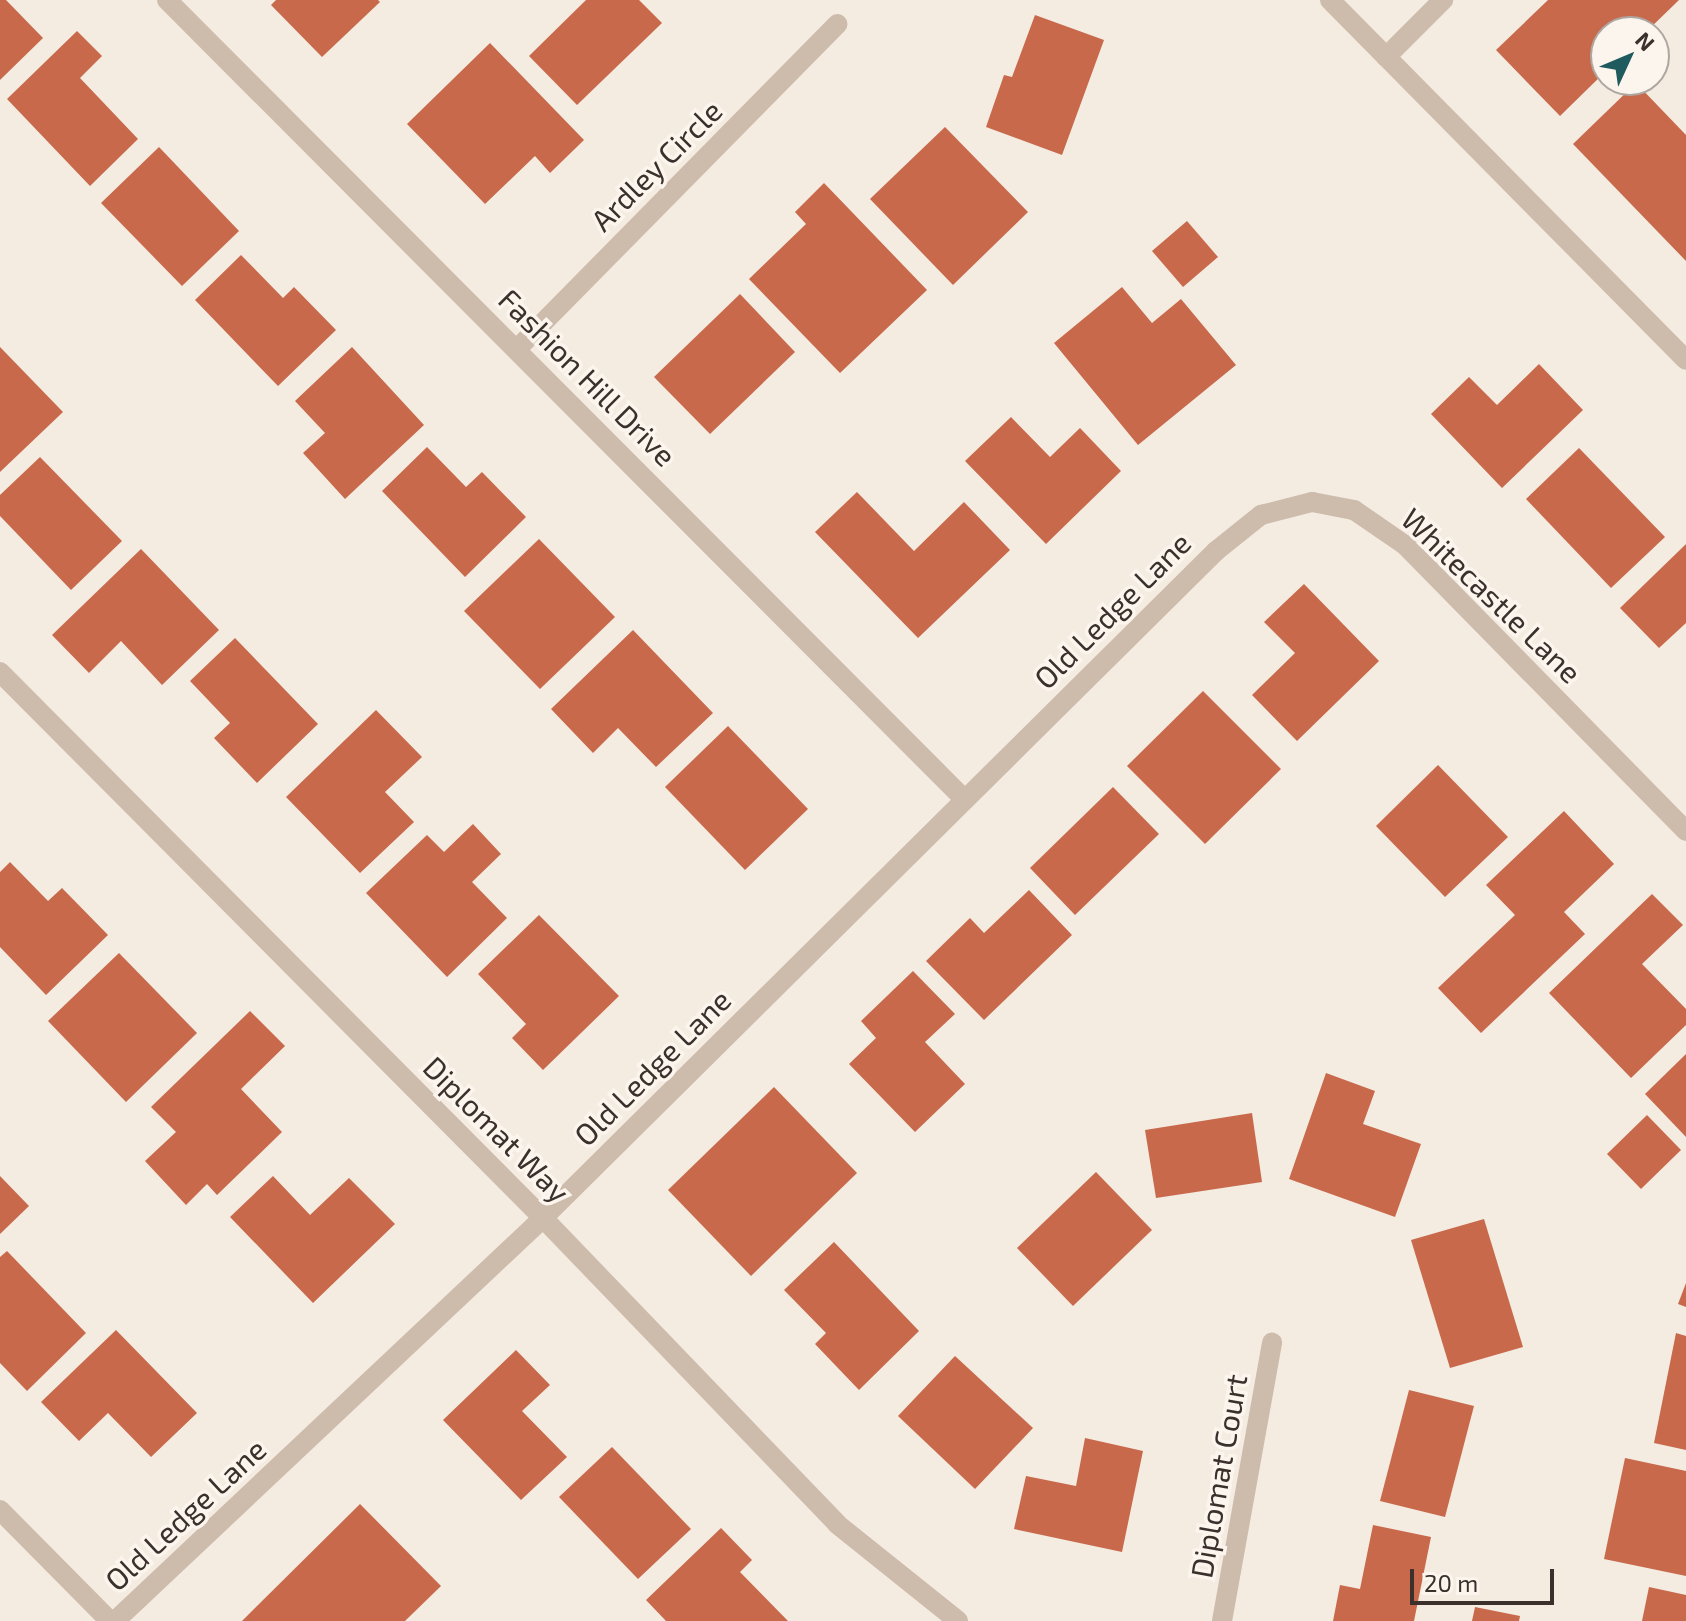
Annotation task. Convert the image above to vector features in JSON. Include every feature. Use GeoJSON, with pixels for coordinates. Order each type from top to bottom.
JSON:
{"type":"FeatureCollection","features":[{"type":"Feature","properties":{"kind":"street","name":"Fashion Hill Drive"},"geometry":{"type":"LineString","coordinates":[[167,0],[518,348],[964,799]]}},
{"type":"Feature","properties":{"kind":"street"},"geometry":{"type":"LineString","coordinates":[[1330,0],[1686,360]]}},
{"type":"Feature","properties":{"kind":"street"},"geometry":{"type":"LineString","coordinates":[[1386,57],[1443,0]]}},
{"type":"Feature","properties":{"kind":"street","name":"Ardley Circle"},"geometry":{"type":"LineString","coordinates":[[518,348],[837,24]]}},
{"type":"Feature","properties":{"kind":"street","name":"Whitecastle Lane"},"geometry":{"type":"LineString","coordinates":[[1222,546],[1261,515],[1312,502],[1354,510],[1405,545],[1686,831]]}},
{"type":"Feature","properties":{"kind":"street","name":"Old Ledge Lane"},"geometry":{"type":"LineString","coordinates":[[113,1621],[543,1218],[1222,546]]}},
{"type":"Feature","properties":{"kind":"street","name":"Diplomat Way"},"geometry":{"type":"LineString","coordinates":[[0,672],[543,1218],[837,1524],[958,1621]]}},
{"type":"Feature","properties":{"kind":"street","name":"Diplomat Court"},"geometry":{"type":"LineString","coordinates":[[1222,1621],[1272,1342]]}},
{"type":"Feature","properties":{"kind":"street"},"geometry":{"type":"LineString","coordinates":[[0,1510],[113,1621]]}},
{"type":"Feature","properties":{"kind":"building"},"geometry":{"type":"Polygon","coordinates":[[[0,0],[6,0],[43,38],[0,80],[0,0]]]}},
{"type":"Feature","properties":{"kind":"building"},"geometry":{"type":"Polygon","coordinates":[[[276,0],[380,2],[322,57],[271,5],[276,0]]]}},
{"type":"Feature","properties":{"kind":"building"},"geometry":{"type":"Polygon","coordinates":[[[586,0],[639,0],[662,23],[577,105],[529,56],[586,0]]]}},
{"type":"Feature","properties":{"kind":"building"},"geometry":{"type":"Polygon","coordinates":[[[1548,0],[1679,0],[1662,16],[1590,16],[1590,87],[1560,116],[1496,50],[1548,0]]]}},
{"type":"Feature","properties":{"kind":"building"},"geometry":{"type":"Polygon","coordinates":[[[1035,15],[1104,40],[1062,155],[986,127],[1004,75],[1012,77],[1035,15]]]}},
{"type":"Feature","properties":{"kind":"building"},"geometry":{"type":"Polygon","coordinates":[[[77,31],[102,56],[80,78],[138,139],[90,186],[7,99],[77,31]]]}},
{"type":"Feature","properties":{"kind":"building"},"geometry":{"type":"Polygon","coordinates":[[[490,43],[584,140],[550,173],[535,156],[485,204],[407,124],[490,43]]]}},
{"type":"Feature","properties":{"kind":"building"},"geometry":{"type":"Polygon","coordinates":[[[1623,96],[1648,96],[1686,135],[1686,261],[1573,144],[1623,96]]]}},
{"type":"Feature","properties":{"kind":"building"},"geometry":{"type":"Polygon","coordinates":[[[945,127],[1028,212],[953,285],[870,199],[945,127]]]}},
{"type":"Feature","properties":{"kind":"building"},"geometry":{"type":"Polygon","coordinates":[[[159,147],[239,231],[182,286],[101,203],[159,147]]]}},
{"type":"Feature","properties":{"kind":"building"},"geometry":{"type":"Polygon","coordinates":[[[824,183],[927,290],[840,373],[749,279],[806,224],[795,212],[824,183]]]}},
{"type":"Feature","properties":{"kind":"building"},"geometry":{"type":"Polygon","coordinates":[[[1187,221],[1218,257],[1183,287],[1152,251],[1187,221]]]}},
{"type":"Feature","properties":{"kind":"building"},"geometry":{"type":"Polygon","coordinates":[[[241,255],[283,298],[294,287],[336,330],[278,386],[195,300],[241,255]]]}},
{"type":"Feature","properties":{"kind":"building"},"geometry":{"type":"Polygon","coordinates":[[[1122,287],[1152,323],[1181,299],[1236,365],[1138,445],[1054,343],[1122,287]]]}},
{"type":"Feature","properties":{"kind":"building"},"geometry":{"type":"Polygon","coordinates":[[[740,294],[795,352],[710,434],[654,377],[740,294]]]}},
{"type":"Feature","properties":{"kind":"building"},"geometry":{"type":"Polygon","coordinates":[[[0,347],[63,412],[0,472],[0,347]]]}},
{"type":"Feature","properties":{"kind":"building"},"geometry":{"type":"Polygon","coordinates":[[[352,347],[424,425],[345,499],[303,453],[325,433],[295,401],[352,347]]]}},
{"type":"Feature","properties":{"kind":"building"},"geometry":{"type":"Polygon","coordinates":[[[1539,364],[1583,410],[1502,488],[1431,414],[1469,377],[1497,405],[1539,364]]]}},
{"type":"Feature","properties":{"kind":"building"},"geometry":{"type":"Polygon","coordinates":[[[1011,417],[1050,457],[1080,428],[1121,471],[1046,544],[965,461],[1011,417]]]}},
{"type":"Feature","properties":{"kind":"building"},"geometry":{"type":"Polygon","coordinates":[[[427,447],[466,487],[482,472],[526,517],[465,577],[382,491],[427,447]]]}},
{"type":"Feature","properties":{"kind":"building"},"geometry":{"type":"Polygon","coordinates":[[[1579,448],[1665,537],[1611,588],[1526,499],[1579,448]]]}},
{"type":"Feature","properties":{"kind":"building"},"geometry":{"type":"Polygon","coordinates":[[[40,457],[122,541],[71,590],[0,516],[0,495],[40,457]]]}},
{"type":"Feature","properties":{"kind":"building"},"geometry":{"type":"Polygon","coordinates":[[[857,492],[914,551],[964,502],[1010,550],[918,638],[815,532],[857,492]]]}},
{"type":"Feature","properties":{"kind":"building"},"geometry":{"type":"Polygon","coordinates":[[[539,539],[615,617],[540,689],[464,611],[539,539]]]}},
{"type":"Feature","properties":{"kind":"building"},"geometry":{"type":"Polygon","coordinates":[[[1686,544],[1686,623],[1659,648],[1620,608],[1686,544]]]}},
{"type":"Feature","properties":{"kind":"building"},"geometry":{"type":"Polygon","coordinates":[[[141,549],[219,630],[162,685],[121,641],[89,673],[52,635],[141,549]]]}},
{"type":"Feature","properties":{"kind":"building"},"geometry":{"type":"Polygon","coordinates":[[[1304,584],[1379,661],[1297,741],[1252,695],[1295,653],[1264,622],[1304,584]]]}},
{"type":"Feature","properties":{"kind":"building"},"geometry":{"type":"Polygon","coordinates":[[[633,630],[713,713],[656,767],[618,728],[593,753],[551,709],[633,630]]]}},
{"type":"Feature","properties":{"kind":"building"},"geometry":{"type":"Polygon","coordinates":[[[235,638],[318,724],[257,783],[214,738],[230,723],[190,681],[235,638]]]}},
{"type":"Feature","properties":{"kind":"building"},"geometry":{"type":"Polygon","coordinates":[[[1203,691],[1281,769],[1205,844],[1127,766],[1203,691]]]}},
{"type":"Feature","properties":{"kind":"building"},"geometry":{"type":"Polygon","coordinates":[[[376,710],[422,757],[385,792],[414,822],[360,873],[286,797],[376,710]]]}},
{"type":"Feature","properties":{"kind":"building"},"geometry":{"type":"Polygon","coordinates":[[[728,726],[808,809],[745,870],[665,787],[728,726]]]}},
{"type":"Feature","properties":{"kind":"building"},"geometry":{"type":"Polygon","coordinates":[[[1438,765],[1508,837],[1445,897],[1376,826],[1438,765]]]}},
{"type":"Feature","properties":{"kind":"building"},"geometry":{"type":"Polygon","coordinates":[[[1113,787],[1159,834],[1075,915],[1030,868],[1113,787]]]}},
{"type":"Feature","properties":{"kind":"building"},"geometry":{"type":"Polygon","coordinates":[[[1564,811],[1614,864],[1564,912],[1585,934],[1481,1033],[1438,988],[1515,915],[1486,885],[1564,811]]]}},
{"type":"Feature","properties":{"kind":"building"},"geometry":{"type":"Polygon","coordinates":[[[473,824],[501,854],[472,882],[507,918],[447,977],[366,893],[427,835],[444,852],[473,824]]]}},
{"type":"Feature","properties":{"kind":"building"},"geometry":{"type":"Polygon","coordinates":[[[10,862],[48,901],[62,888],[108,935],[46,995],[0,947],[0,872],[10,862]]]}},
{"type":"Feature","properties":{"kind":"building"},"geometry":{"type":"Polygon","coordinates":[[[1029,890],[1072,935],[984,1020],[926,961],[970,918],[984,933],[1029,890]]]}},
{"type":"Feature","properties":{"kind":"building"},"geometry":{"type":"Polygon","coordinates":[[[1652,894],[1683,925],[1642,964],[1686,1009],[1686,1025],[1631,1078],[1549,993],[1652,894]]]}},
{"type":"Feature","properties":{"kind":"building"},"geometry":{"type":"Polygon","coordinates":[[[539,915],[619,996],[543,1070],[512,1038],[526,1024],[478,974],[539,915]]]}},
{"type":"Feature","properties":{"kind":"building"},"geometry":{"type":"Polygon","coordinates":[[[119,953],[197,1033],[126,1102],[48,1021],[119,953]]]}},
{"type":"Feature","properties":{"kind":"building"},"geometry":{"type":"Polygon","coordinates":[[[913,971],[955,1014],[925,1042],[965,1084],[915,1132],[849,1064],[876,1038],[861,1021],[913,971]]]}},
{"type":"Feature","properties":{"kind":"building"},"geometry":{"type":"Polygon","coordinates":[[[250,1011],[285,1046],[241,1089],[282,1132],[217,1195],[207,1184],[186,1205],[145,1161],[176,1132],[151,1107],[250,1011]]]}},
{"type":"Feature","properties":{"kind":"building"},"geometry":{"type":"Polygon","coordinates":[[[1686,1054],[1686,1137],[1645,1094],[1686,1054]]]}},
{"type":"Feature","properties":{"kind":"building"},"geometry":{"type":"Polygon","coordinates":[[[1326,1073],[1375,1091],[1363,1124],[1421,1144],[1395,1217],[1289,1179],[1326,1073]]]}},
{"type":"Feature","properties":{"kind":"building"},"geometry":{"type":"Polygon","coordinates":[[[774,1087],[857,1173],[751,1276],[668,1190],[774,1087]]]}},
{"type":"Feature","properties":{"kind":"building"},"geometry":{"type":"Polygon","coordinates":[[[1252,1113],[1262,1182],[1156,1198],[1145,1130],[1252,1113]]]}},
{"type":"Feature","properties":{"kind":"building"},"geometry":{"type":"Polygon","coordinates":[[[1647,1115],[1681,1150],[1641,1189],[1607,1154],[1647,1115]]]}},
{"type":"Feature","properties":{"kind":"building"},"geometry":{"type":"Polygon","coordinates":[[[1096,1172],[1152,1230],[1073,1306],[1017,1248],[1096,1172]]]}},
{"type":"Feature","properties":{"kind":"building"},"geometry":{"type":"Polygon","coordinates":[[[0,1176],[29,1206],[0,1234],[0,1176]]]}},
{"type":"Feature","properties":{"kind":"building"},"geometry":{"type":"Polygon","coordinates":[[[273,1176],[310,1215],[349,1178],[395,1224],[313,1303],[230,1217],[273,1176]]]}},
{"type":"Feature","properties":{"kind":"building"},"geometry":{"type":"Polygon","coordinates":[[[1484,1219],[1523,1347],[1450,1368],[1411,1240],[1484,1219]]]}},
{"type":"Feature","properties":{"kind":"building"},"geometry":{"type":"Polygon","coordinates":[[[834,1242],[919,1331],[859,1390],[815,1344],[826,1333],[784,1290],[834,1242]]]}},
{"type":"Feature","properties":{"kind":"building"},"geometry":{"type":"Polygon","coordinates":[[[7,1251],[86,1333],[27,1391],[0,1363],[0,1257],[7,1251]]]}},
{"type":"Feature","properties":{"kind":"building"},"geometry":{"type":"Polygon","coordinates":[[[1686,1283],[1686,1307],[1678,1304],[1686,1283]]]}},
{"type":"Feature","properties":{"kind":"building"},"geometry":{"type":"Polygon","coordinates":[[[116,1330],[197,1413],[151,1457],[108,1413],[79,1441],[41,1402],[116,1330]]]}},
{"type":"Feature","properties":{"kind":"building"},"geometry":{"type":"Polygon","coordinates":[[[1676,1333],[1686,1336],[1686,1450],[1654,1443],[1676,1333]]]}},
{"type":"Feature","properties":{"kind":"building"},"geometry":{"type":"Polygon","coordinates":[[[516,1350],[550,1385],[522,1411],[567,1457],[521,1500],[443,1420],[516,1350]]]}},
{"type":"Feature","properties":{"kind":"building"},"geometry":{"type":"Polygon","coordinates":[[[955,1356],[1033,1428],[975,1489],[898,1416],[955,1356]]]}},
{"type":"Feature","properties":{"kind":"building"},"geometry":{"type":"Polygon","coordinates":[[[1409,1390],[1474,1406],[1445,1517],[1380,1501],[1409,1390]]]}},
{"type":"Feature","properties":{"kind":"building"},"geometry":{"type":"Polygon","coordinates":[[[1085,1438],[1143,1451],[1122,1552],[1014,1529],[1026,1476],[1076,1486],[1085,1438]]]}},
{"type":"Feature","properties":{"kind":"building"},"geometry":{"type":"Polygon","coordinates":[[[612,1447],[691,1529],[638,1579],[559,1497],[612,1447]]]}},
{"type":"Feature","properties":{"kind":"building"},"geometry":{"type":"Polygon","coordinates":[[[1625,1458],[1686,1471],[1686,1576],[1604,1559],[1625,1458]]]}},
{"type":"Feature","properties":{"kind":"building"},"geometry":{"type":"Polygon","coordinates":[[[360,1504],[441,1586],[405,1621],[242,1621],[360,1504]]]}},
{"type":"Feature","properties":{"kind":"building"},"geometry":{"type":"Polygon","coordinates":[[[1373,1525],[1431,1537],[1414,1621],[1333,1621],[1340,1585],[1360,1589],[1373,1525]]]}},
{"type":"Feature","properties":{"kind":"building"},"geometry":{"type":"Polygon","coordinates":[[[721,1528],[752,1560],[740,1572],[788,1621],[666,1621],[646,1600],[721,1528]]]}},
{"type":"Feature","properties":{"kind":"building"},"geometry":{"type":"Polygon","coordinates":[[[1649,1587],[1686,1595],[1686,1621],[1642,1621],[1649,1587]]]}},
{"type":"Feature","properties":{"kind":"building"},"geometry":{"type":"Polygon","coordinates":[[[1475,1607],[1520,1616],[1519,1621],[1472,1621],[1475,1607]]]}}]}
